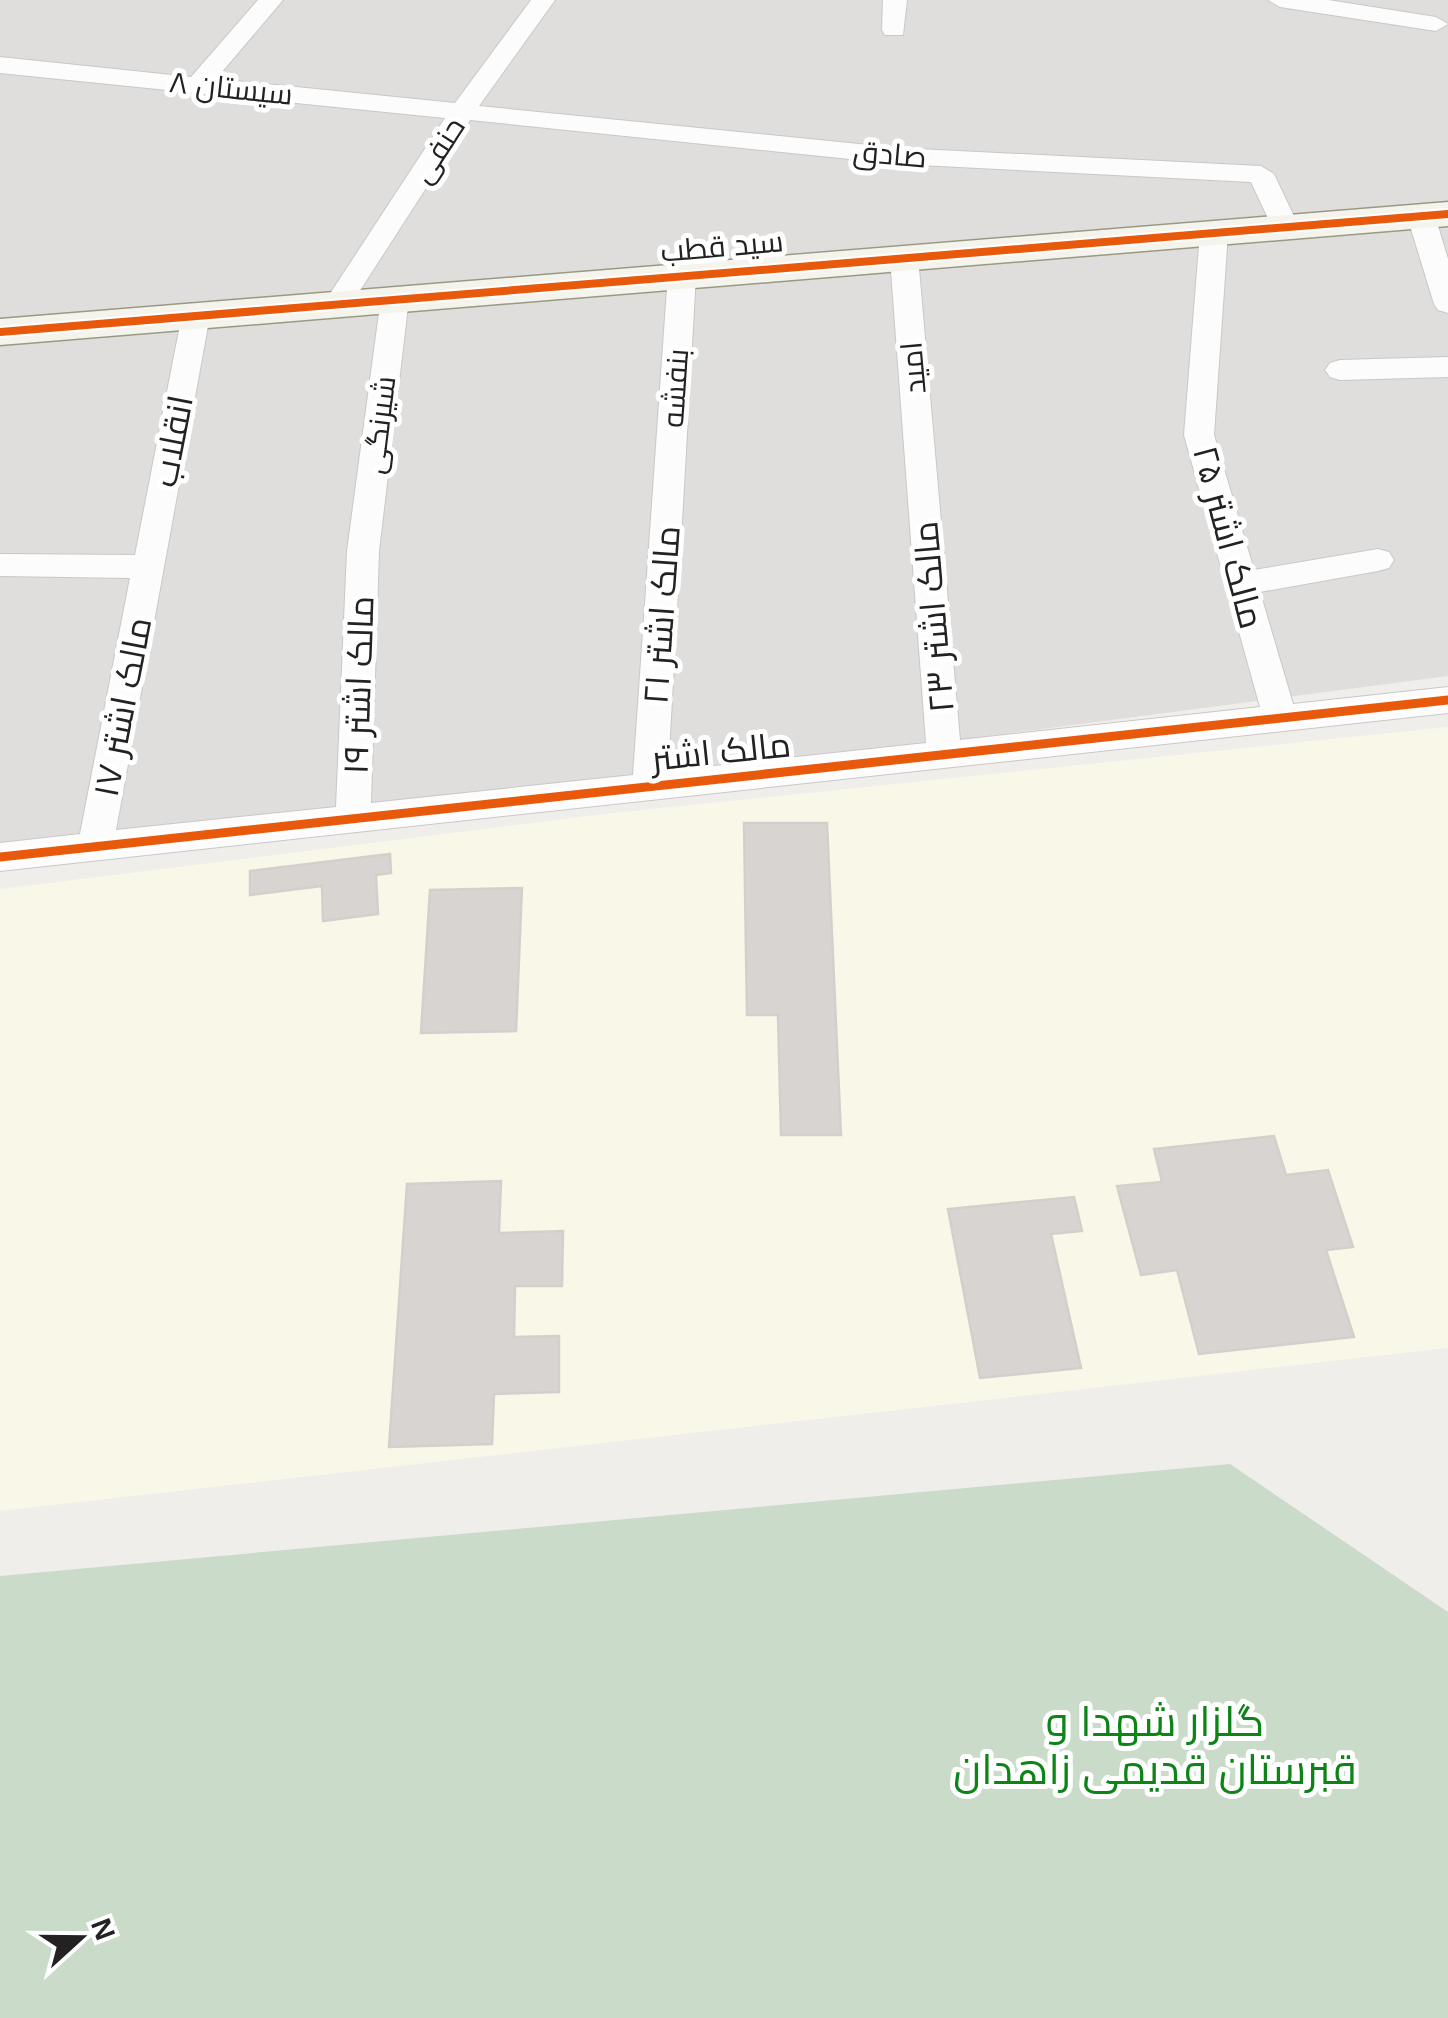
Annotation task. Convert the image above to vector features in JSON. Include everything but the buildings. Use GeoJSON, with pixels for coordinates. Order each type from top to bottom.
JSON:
{"type":"FeatureCollection","features":[{"type":"Feature","properties":{"kind":"street"},"geometry":{"type":"LineString","coordinates":[[198,84],[271,0]]}},
{"type":"Feature","properties":{"kind":"street","name":"حنفی"},"geometry":{"type":"LineString","coordinates":[[338,303],[462,112],[543,0]]}},
{"type":"Feature","properties":{"kind":"street"},"geometry":{"type":"LineString","coordinates":[[894,30],[895,0]]}},
{"type":"Feature","properties":{"kind":"street"},"geometry":{"type":"LineString","coordinates":[[1280,0],[1436,24]]}},
{"type":"Feature","properties":{"kind":"street","name":"سیستان ۸"},"geometry":{"type":"LineString","coordinates":[[0,65],[462,112]]}},
{"type":"Feature","properties":{"kind":"street","name":"صادق"},"geometry":{"type":"LineString","coordinates":[[462,112],[899,156],[1262,174],[1284,227]]}},
{"type":"Feature","properties":{"kind":"street"},"geometry":{"type":"LineString","coordinates":[[1434,215],[1448,304]]}},
{"type":"Feature","properties":{"kind":"street","name":"سید قطب"},"geometry":{"type":"LineString","coordinates":[[0,332],[1434,215]]}},
{"type":"Feature","properties":{"kind":"street","name":"مالک اشتر ۲۵"},"geometry":{"type":"LineString","coordinates":[[1214,232],[1199,435],[1280,718]]}},
{"type":"Feature","properties":{"kind":"street","name":"امید"},"geometry":{"type":"LineString","coordinates":[[904,257],[922,479]]}},
{"type":"Feature","properties":{"kind":"street","name":"بنفشه"},"geometry":{"type":"LineString","coordinates":[[668,503],[682,274]]}},
{"type":"Feature","properties":{"kind":"street","name":"شیرنگی"},"geometry":{"type":"LineString","coordinates":[[363,552],[395,298]]}},
{"type":"Feature","properties":{"kind":"street","name":"انقلاب"},"geometry":{"type":"LineString","coordinates":[[148,568],[196,315]]}},
{"type":"Feature","properties":{"kind":"street"},"geometry":{"type":"LineString","coordinates":[[1340,370],[1448,367]]}},
{"type":"Feature","properties":{"kind":"street","name":"مالک اشتر ۲۳"},"geometry":{"type":"LineString","coordinates":[[922,479],[944,754]]}},
{"type":"Feature","properties":{"kind":"street","name":"مالک اشتر ۲۱"},"geometry":{"type":"LineString","coordinates":[[650,786],[668,503]]}},
{"type":"Feature","properties":{"kind":"street","name":"مالک اشتر ۱۹"},"geometry":{"type":"LineString","coordinates":[[353,818],[363,552]]}},
{"type":"Feature","properties":{"kind":"street"},"geometry":{"type":"LineString","coordinates":[[1242,584],[1378,560]]}},
{"type":"Feature","properties":{"kind":"street"},"geometry":{"type":"LineString","coordinates":[[0,566],[148,568]]}},
{"type":"Feature","properties":{"kind":"street","name":"مالک اشتر ۱۷"},"geometry":{"type":"LineString","coordinates":[[95,846],[148,568]]}},
{"type":"Feature","properties":{"kind":"street","name":"مالک اشتر"},"geometry":{"type":"LineString","coordinates":[[0,857],[1448,700]]}},
{"type":"Feature","properties":{"kind":"shaded area"},"geometry":{"type":"Polygon","coordinates":[[[0,0],[1448,0],[1448,676],[0,865],[0,0]]]}},
{"type":"Feature","properties":{"kind":"shaded area"},"geometry":{"type":"Polygon","coordinates":[[[1448,727],[1448,1348],[0,1511],[0,889],[613,813],[1448,727]]]}},
{"type":"Feature","properties":{"kind":"green space","name":"گلزار شهدا و قبرستان قدیمی زاهدان"},"geometry":{"type":"Polygon","coordinates":[[[1230,1464],[1448,1612],[1448,2018],[0,2018],[0,1576],[1230,1464]]]}},
{"type":"Feature","properties":{"kind":"cycle path"},"geometry":{"type":"LineString","coordinates":[[0,332],[1448,214]]}},
{"type":"Feature","properties":{"kind":"cycle path"},"geometry":{"type":"LineString","coordinates":[[0,857],[1448,700]]}}]}
